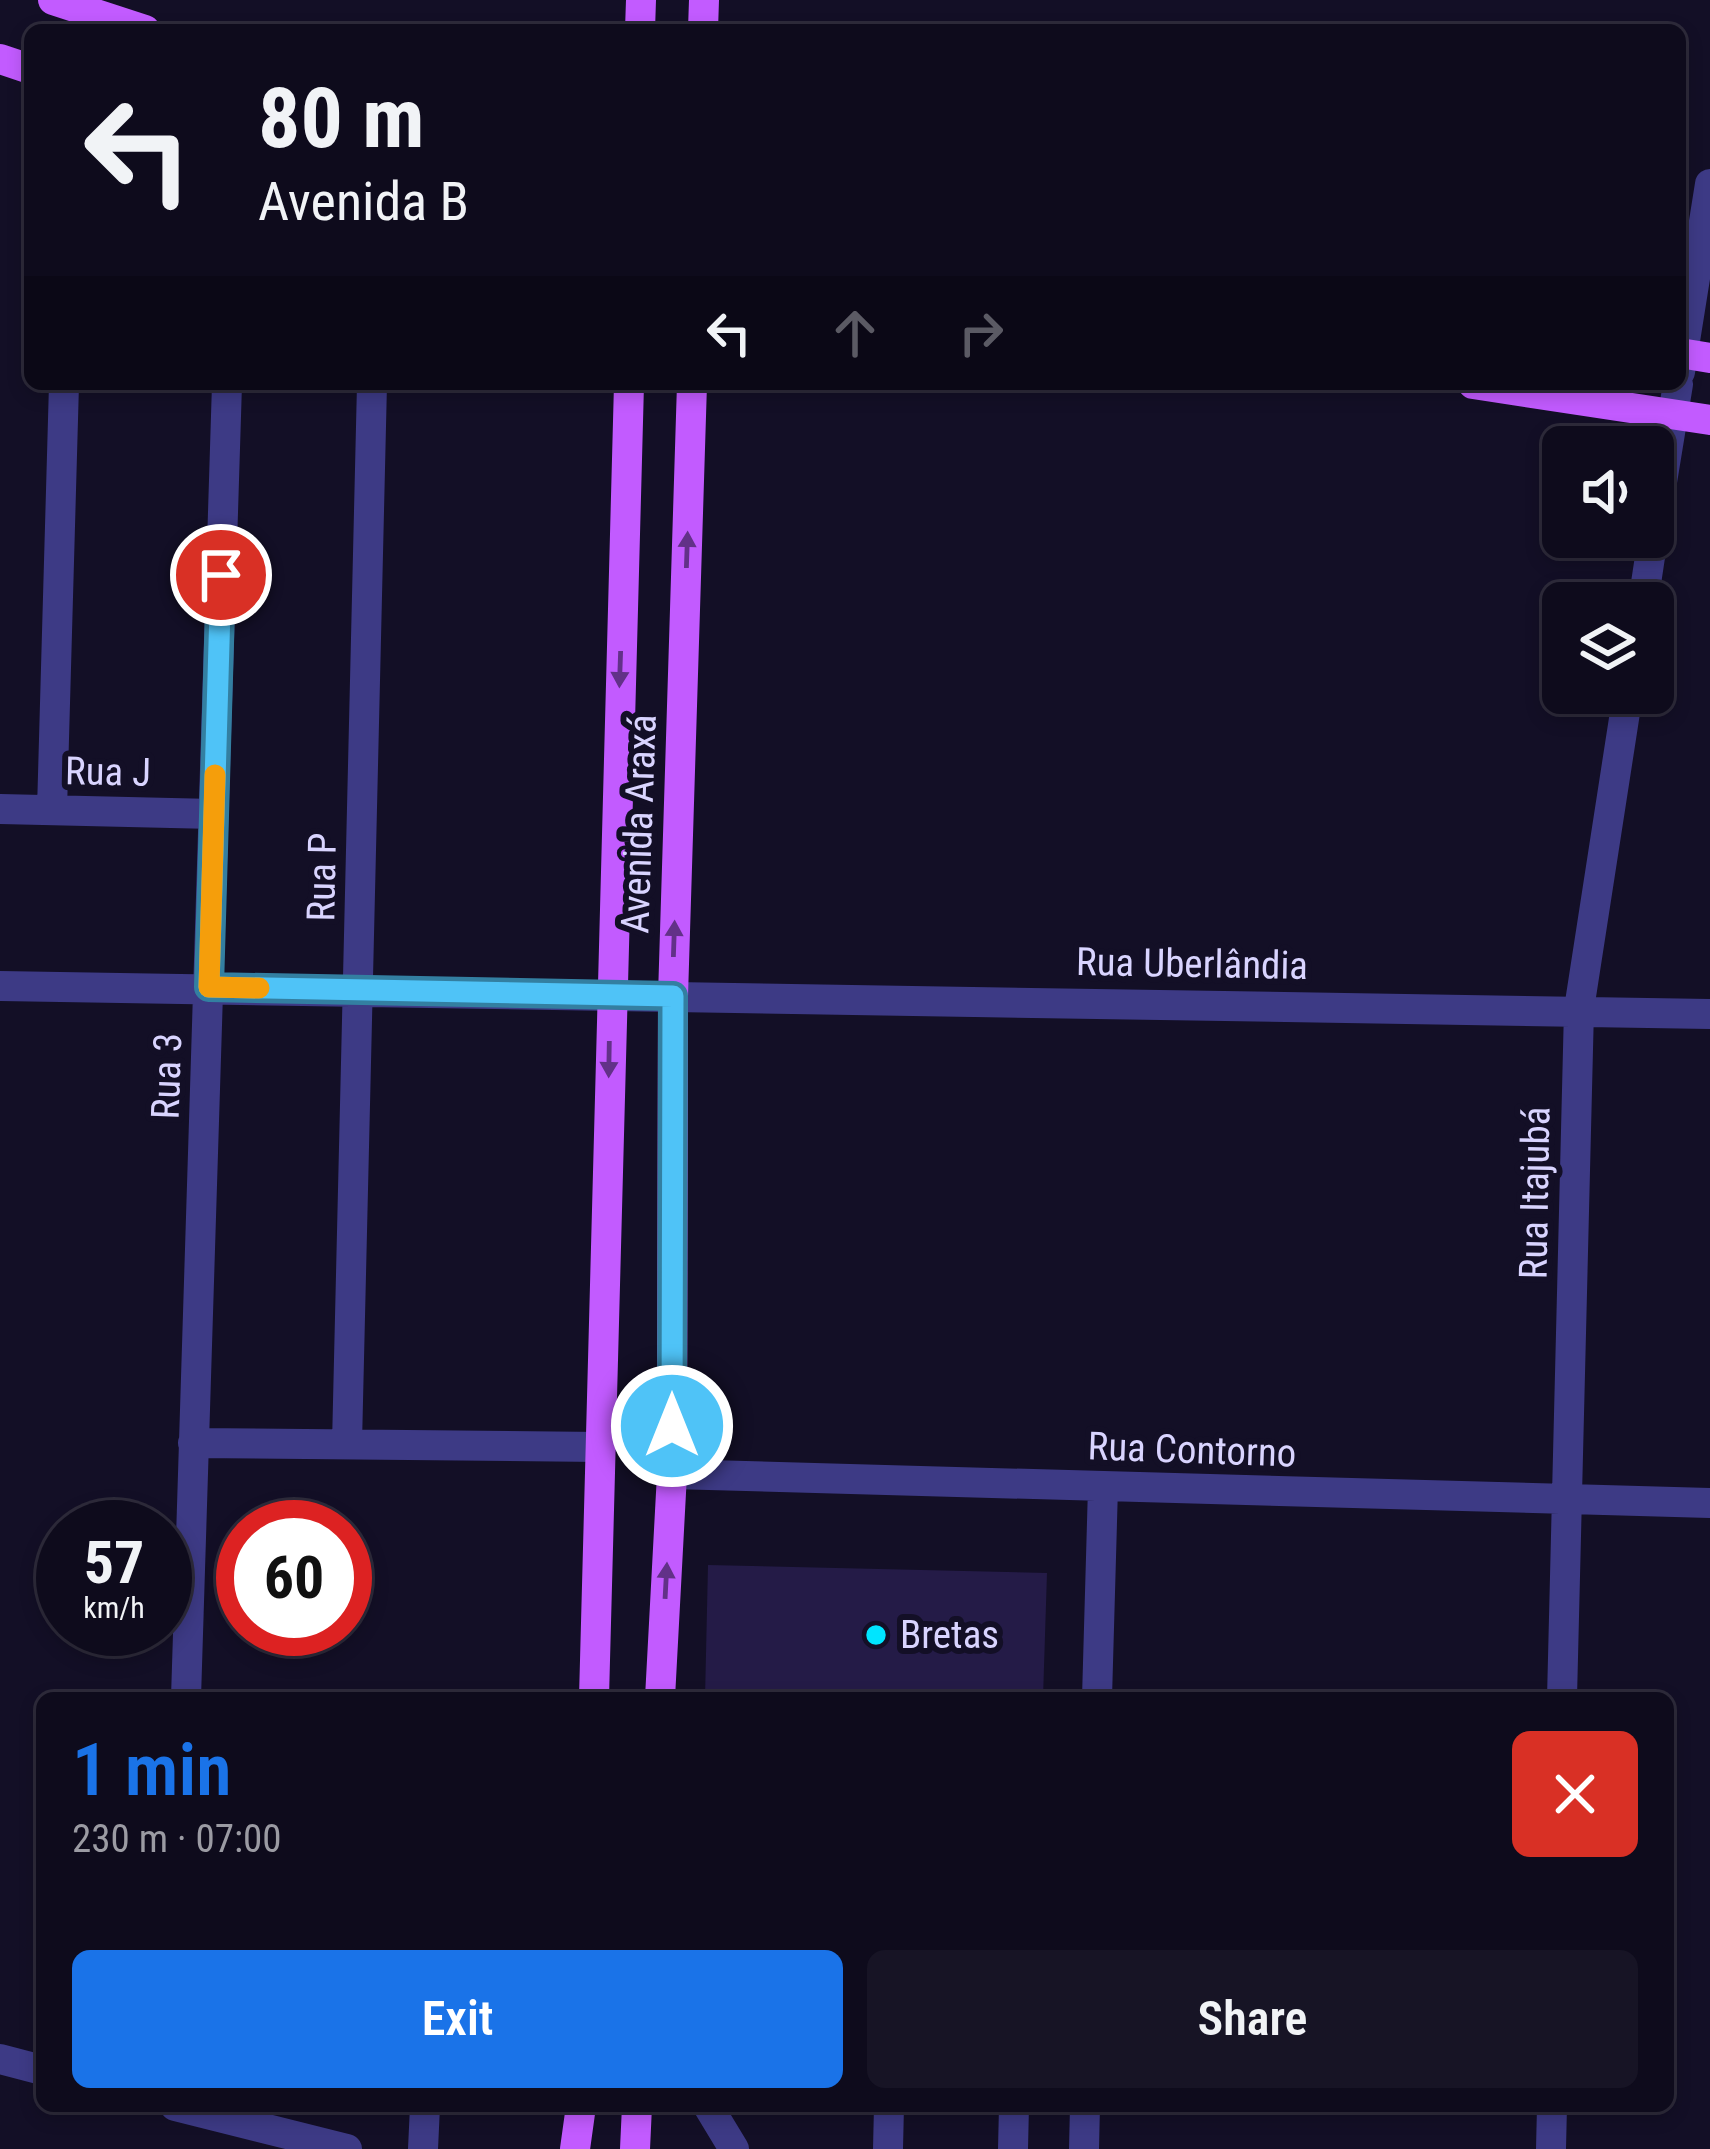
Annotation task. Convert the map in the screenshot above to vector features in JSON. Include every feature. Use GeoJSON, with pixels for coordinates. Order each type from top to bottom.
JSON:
{"type":"FeatureCollection","features":[{"type":"Feature","properties":{"kind":"main road"},"geometry":{"type":"LineString","coordinates":[[53,0],[127,24]]}},
{"type":"Feature","properties":{"kind":"main road"},"geometry":{"type":"LineString","coordinates":[[1686,376],[1710,420]]}},
{"type":"Feature","properties":{"kind":"main road","name":"Avenida Araxá"},"geometry":{"type":"LineString","coordinates":[[594,1692],[629,390]]}},
{"type":"Feature","properties":{"kind":"main road","name":"Avenida Araxá"},"geometry":{"type":"LineString","coordinates":[[660,1692],[672,1474],[673,996],[692,390]]}},
{"type":"Feature","properties":{"kind":"main road"},"geometry":{"type":"LineString","coordinates":[[575,2149],[580,2112]]}},
{"type":"Feature","properties":{"kind":"main road"},"geometry":{"type":"LineString","coordinates":[[634,2149],[637,2112]]}},
{"type":"Feature","properties":{"kind":"street"},"geometry":{"type":"LineString","coordinates":[[1686,358],[1710,184]]}},
{"type":"Feature","properties":{"kind":"street"},"geometry":{"type":"LineString","coordinates":[[52,810],[64,390]]}},
{"type":"Feature","properties":{"kind":"street","name":"Rua 3"},"geometry":{"type":"LineString","coordinates":[[186,1692],[227,390]]}},
{"type":"Feature","properties":{"kind":"street","name":"Rua P"},"geometry":{"type":"LineString","coordinates":[[347,1444],[372,390]]}},
{"type":"Feature","properties":{"kind":"street"},"geometry":{"type":"LineString","coordinates":[[1674,426],[1681,390]]}},
{"type":"Feature","properties":{"kind":"street","name":"Rua Itajubá"},"geometry":{"type":"LineString","coordinates":[[1562,1692],[1579,1009],[1625,714]]}},
{"type":"Feature","properties":{"kind":"street","name":"Rua J"},"geometry":{"type":"LineString","coordinates":[[0,808],[214,814]]}},
{"type":"Feature","properties":{"kind":"street","name":"Rua Uberlândia"},"geometry":{"type":"LineString","coordinates":[[0,986],[1710,1014]]}},
{"type":"Feature","properties":{"kind":"street"},"geometry":{"type":"LineString","coordinates":[[194,1442],[601,1447]]}},
{"type":"Feature","properties":{"kind":"street","name":"Rua Contorno"},"geometry":{"type":"LineString","coordinates":[[672,1474],[1710,1503]]}},
{"type":"Feature","properties":{"kind":"street"},"geometry":{"type":"LineString","coordinates":[[1097,1692],[1103,1487]]}},
{"type":"Feature","properties":{"kind":"street"},"geometry":{"type":"LineString","coordinates":[[0,2059],[36,2068]]}},
{"type":"Feature","properties":{"kind":"street"},"geometry":{"type":"LineString","coordinates":[[199,2112],[347,2149]]}},
{"type":"Feature","properties":{"kind":"street"},"geometry":{"type":"LineString","coordinates":[[423,2149],[425,2112]]}},
{"type":"Feature","properties":{"kind":"street"},"geometry":{"type":"LineString","coordinates":[[712,2112],[734,2149]]}},
{"type":"Feature","properties":{"kind":"street"},"geometry":{"type":"LineString","coordinates":[[888,2149],[889,2112]]}},
{"type":"Feature","properties":{"kind":"street"},"geometry":{"type":"LineString","coordinates":[[1013,2149],[1014,2112]]}},
{"type":"Feature","properties":{"kind":"street"},"geometry":{"type":"LineString","coordinates":[[1084,2149],[1085,2112]]}},
{"type":"Feature","properties":{"kind":"street"},"geometry":{"type":"LineString","coordinates":[[1551,2149],[1552,2112]]}},
{"type":"Feature","properties":{"kind":"building","name":"Bretas"},"geometry":{"type":"Polygon","coordinates":[[[708,1565],[1047,1573],[1043,1692],[705,1692],[708,1565]]]}},
{"type":"Feature","properties":{"kind":"slow traffic"},"geometry":{"type":"LineString","coordinates":[[215,775],[209,987],[259,988]]}},
{"type":"Feature","properties":{"kind":"place","name":"Bretas"},"geometry":{"type":"Point","coordinates":[876,1635]}},
{"type":"Feature","properties":{"kind":"route"},"geometry":{"type":"LineString","coordinates":[[221,575],[209,987],[673,996],[672,1426]]}}]}
